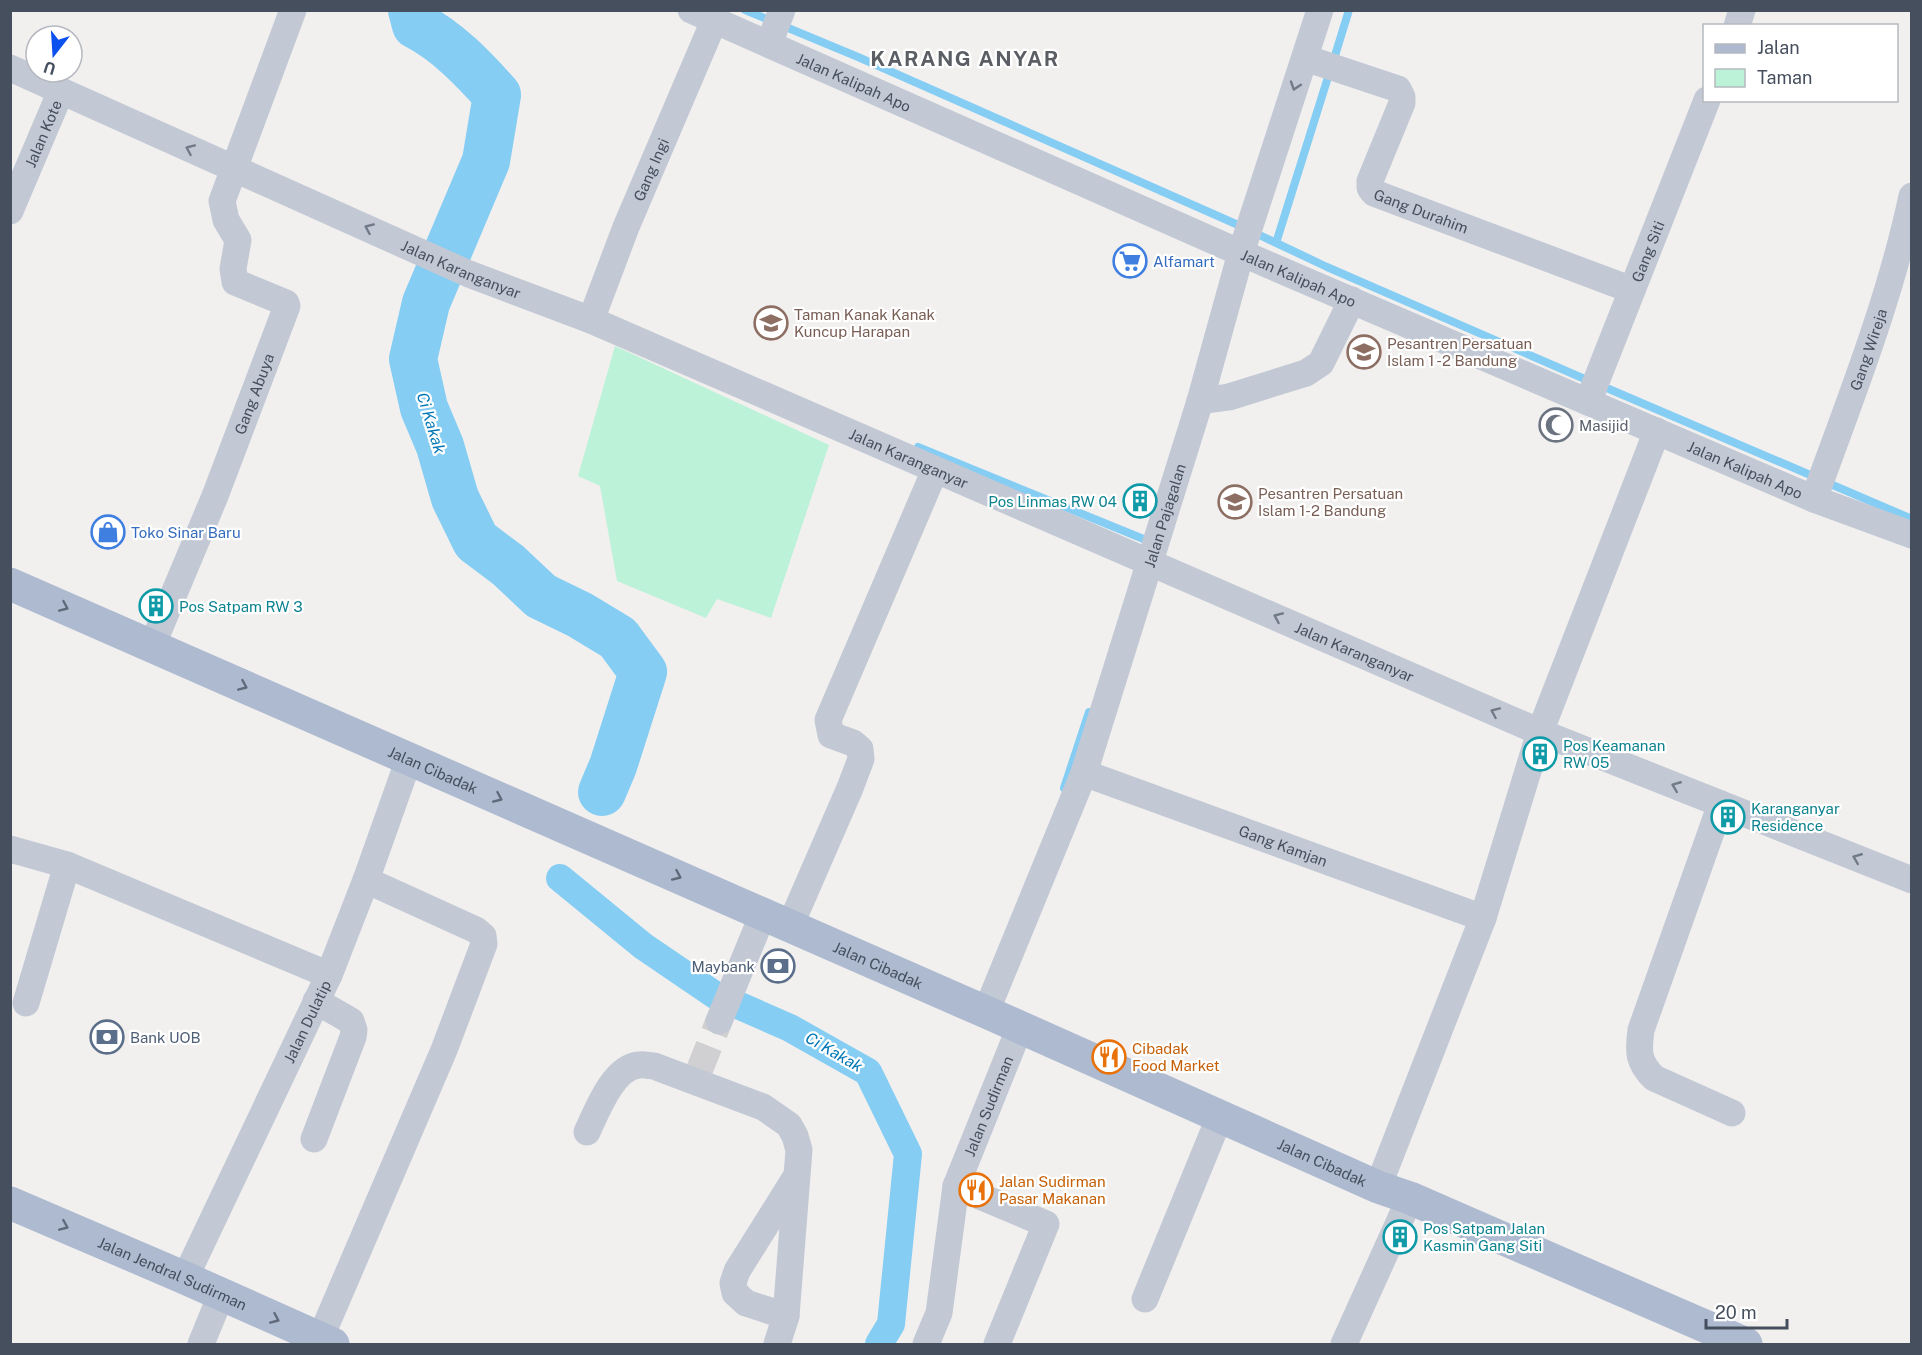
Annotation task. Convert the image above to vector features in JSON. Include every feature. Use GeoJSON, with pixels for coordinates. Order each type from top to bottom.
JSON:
{"type":"FeatureCollection","features":[{"type":"Feature","properties":{"kind":"main road","name":"Jalan Cibadak"},"geometry":{"type":"LineString","coordinates":[[10,584],[986,1012],[1378,1187],[1410,1198],[1746,1344]]}},
{"type":"Feature","properties":{"kind":"main road","name":"Jalan Jendral Sudirman"},"geometry":{"type":"LineString","coordinates":[[10,1203],[185,1278],[326,1342]]}},
{"type":"Feature","properties":{"kind":"street"},"geometry":{"type":"LineString","coordinates":[[234,169],[293,10]]}},
{"type":"Feature","properties":{"kind":"street","name":"Jalan Pajagalan"},"geometry":{"type":"LineString","coordinates":[[986,1012],[1084,772],[1200,401],[1241,253],[1320,10]]}},
{"type":"Feature","properties":{"kind":"street","name":"Jalan Kalipah Apo"},"geometry":{"type":"LineString","coordinates":[[702,16],[777,25],[1008,152],[1814,499],[1911,535]]}},
{"type":"Feature","properties":{"kind":"street","name":"Gang Ingi"},"geometry":{"type":"LineString","coordinates":[[591,320],[702,16]]}},
{"type":"Feature","properties":{"kind":"street","name":"Gang Durahim"},"geometry":{"type":"LineString","coordinates":[[1305,58],[1398,89],[1402,103],[1370,181],[1370,188],[1374,193],[1632,290]]}},
{"type":"Feature","properties":{"kind":"street","name":"Jalan Karanganyar"},"geometry":{"type":"LineString","coordinates":[[10,68],[469,274],[591,320],[1540,732],[1911,880]]}},
{"type":"Feature","properties":{"kind":"street","name":"Jalan Kote"},"geometry":{"type":"LineString","coordinates":[[10,211],[59,90]]}},
{"type":"Feature","properties":{"kind":"street","name":"Gang Siti"},"geometry":{"type":"LineString","coordinates":[[1588,402],[1706,102]]}},
{"type":"Feature","properties":{"kind":"street","name":"Gang Abuya"},"geometry":{"type":"LineString","coordinates":[[152,646],[215,496],[287,306],[286,303],[235,282],[233,269],[238,240],[226,220],[222,201],[234,169]]}},
{"type":"Feature","properties":{"kind":"street","name":"Gang Wireja"},"geometry":{"type":"LineString","coordinates":[[1814,499],[1873,337],[1911,196]]}},
{"type":"Feature","properties":{"kind":"street"},"geometry":{"type":"LineString","coordinates":[[1200,401],[1229,398],[1306,374],[1321,363],[1352,300]]}},
{"type":"Feature","properties":{"kind":"street"},"geometry":{"type":"LineString","coordinates":[[1378,1187],[1483,918],[1540,732],[1657,431]]}},
{"type":"Feature","properties":{"kind":"street"},"geometry":{"type":"LineString","coordinates":[[722,1012],[738,975],[777,920],[861,759],[860,749],[853,743],[831,735],[828,720],[935,470]]}},
{"type":"Feature","properties":{"kind":"street","name":"Jalan Dulatip"},"geometry":{"type":"LineString","coordinates":[[185,1278],[329,975],[409,759]]}},
{"type":"Feature","properties":{"kind":"street","name":"Gang Kamjan"},"geometry":{"type":"LineString","coordinates":[[1084,772],[1483,918]]}},
{"type":"Feature","properties":{"kind":"street"},"geometry":{"type":"LineString","coordinates":[[1721,804],[1641,1030],[1639,1045],[1640,1060],[1654,1078],[1732,1113]]}},
{"type":"Feature","properties":{"kind":"street"},"geometry":{"type":"LineString","coordinates":[[10,849],[67,864],[329,975]]}},
{"type":"Feature","properties":{"kind":"street"},"geometry":{"type":"LineString","coordinates":[[26,1003],[67,864]]}},
{"type":"Feature","properties":{"kind":"street"},"geometry":{"type":"LineString","coordinates":[[326,1342],[444,1050],[484,944],[483,936],[476,930],[366,880]]}},
{"type":"Feature","properties":{"kind":"street"},"geometry":{"type":"LineString","coordinates":[[314,1138],[354,1030],[351,1022],[316,1001]]}},
{"type":"Feature","properties":{"kind":"street","name":"Jalan Sudirman"},"geometry":{"type":"LineString","coordinates":[[926,1344],[939,1313],[956,1185],[1020,1027]]}},
{"type":"Feature","properties":{"kind":"street"},"geometry":{"type":"LineString","coordinates":[[587,1132],[611,1085],[627,1069],[639,1065],[654,1066],[697,1076],[763,1107],[789,1125],[799,1150],[786,1316],[777,1344]]}},
{"type":"Feature","properties":{"kind":"street"},"geometry":{"type":"LineString","coordinates":[[1145,1299],[1220,1116]]}},
{"type":"Feature","properties":{"kind":"street"},"geometry":{"type":"LineString","coordinates":[[786,1316],[746,1303],[735,1293],[733,1283],[737,1271],[797,1175]]}},
{"type":"Feature","properties":{"kind":"street"},"geometry":{"type":"LineString","coordinates":[[956,1185],[1046,1224],[997,1344]]}},
{"type":"Feature","properties":{"kind":"street"},"geometry":{"type":"LineString","coordinates":[[1344,1344],[1410,1198]]}},
{"type":"Feature","properties":{"kind":"street"},"geometry":{"type":"LineString","coordinates":[[201,1344],[221,1295]]}},
{"type":"Feature","properties":{"kind":"green space"},"geometry":{"type":"Polygon","coordinates":[[[615,346],[829,445],[771,618],[717,599],[706,618],[617,581],[600,486],[578,476],[615,346]]]}},
{"type":"Feature","properties":{"kind":"waterway","name":"Ci Kakak"},"geometry":{"type":"LineString","coordinates":[[412,10],[416,25],[459,56],[497,95],[486,161],[426,303],[413,359],[424,408],[440,446],[455,498],[476,541],[508,565],[541,596],[580,615],[618,638],[643,672],[613,766],[602,792]]}},
{"type":"Feature","properties":{"kind":"waterway"},"geometry":{"type":"LineString","coordinates":[[745,10],[858,57],[1245,228]]}},
{"type":"Feature","properties":{"kind":"waterway"},"geometry":{"type":"LineString","coordinates":[[1333,62],[1349,10]]}},
{"type":"Feature","properties":{"kind":"waterway"},"geometry":{"type":"LineString","coordinates":[[1276,243],[1329,74]]}},
{"type":"Feature","properties":{"kind":"waterway"},"geometry":{"type":"LineString","coordinates":[[1253,232],[1327,267],[1587,380]]}},
{"type":"Feature","properties":{"kind":"waterway"},"geometry":{"type":"LineString","coordinates":[[1609,389],[1815,477]]}},
{"type":"Feature","properties":{"kind":"waterway"},"geometry":{"type":"LineString","coordinates":[[918,447],[1146,540]]}},
{"type":"Feature","properties":{"kind":"waterway"},"geometry":{"type":"LineString","coordinates":[[1828,483],[1912,519]]}},
{"type":"Feature","properties":{"kind":"waterway"},"geometry":{"type":"LineString","coordinates":[[1064,788],[1089,712]]}},
{"type":"Feature","properties":{"kind":"waterway","name":"Ci Kakak"},"geometry":{"type":"LineString","coordinates":[[560,878],[643,946],[715,995],[790,1028],[868,1072],[908,1154],[891,1324],[879,1344]]}},
{"type":"Feature","properties":{"kind":"tunnel"},"geometry":{"type":"LineString","coordinates":[[699,1071],[719,1021]]}},
{"type":"Feature","properties":{"kind":"place","name":"Alfamart"},"geometry":{"type":"Point","coordinates":[1130,261]}},
{"type":"Feature","properties":{"kind":"place","name":"Taman Kanak Kanak Kuncup Harapan"},"geometry":{"type":"Point","coordinates":[771,323]}},
{"type":"Feature","properties":{"kind":"place","name":"Pesantren Persatuan Islam 1 -2 Bandung"},"geometry":{"type":"Point","coordinates":[1364,352]}},
{"type":"Feature","properties":{"kind":"place","name":"Masijid"},"geometry":{"type":"Point","coordinates":[1556,425]}},
{"type":"Feature","properties":{"kind":"place","name":"Pos Linmas RW 04"},"geometry":{"type":"Point","coordinates":[1140,501]}},
{"type":"Feature","properties":{"kind":"place","name":"Pesantren Persatuan Islam 1-2 Bandung"},"geometry":{"type":"Point","coordinates":[1235,502]}},
{"type":"Feature","properties":{"kind":"place","name":"Toko Sinar Baru"},"geometry":{"type":"Point","coordinates":[108,532]}},
{"type":"Feature","properties":{"kind":"place","name":"Pos Satpam RW 3"},"geometry":{"type":"Point","coordinates":[156,606]}},
{"type":"Feature","properties":{"kind":"place","name":"Pos Keamanan RW 05"},"geometry":{"type":"Point","coordinates":[1540,754]}},
{"type":"Feature","properties":{"kind":"place","name":"Karanganyar Residence"},"geometry":{"type":"Point","coordinates":[1728,817]}},
{"type":"Feature","properties":{"kind":"place","name":"Maybank"},"geometry":{"type":"Point","coordinates":[778,966]}},
{"type":"Feature","properties":{"kind":"place","name":"Bank UOB"},"geometry":{"type":"Point","coordinates":[107,1037]}},
{"type":"Feature","properties":{"kind":"place","name":"Cibadak Food Market"},"geometry":{"type":"Point","coordinates":[1109,1057]}},
{"type":"Feature","properties":{"kind":"place","name":"Jalan Sudirman Pasar Makanan"},"geometry":{"type":"Point","coordinates":[976,1190]}},
{"type":"Feature","properties":{"kind":"place","name":"Pos Satpam Jalan Kasmin Gang Siti"},"geometry":{"type":"Point","coordinates":[1400,1237]}},
{"type":"Feature","properties":{"kind":"district","name":"KARANG ANYAR"},"geometry":{"type":"Point","coordinates":[965,58]}}]}
